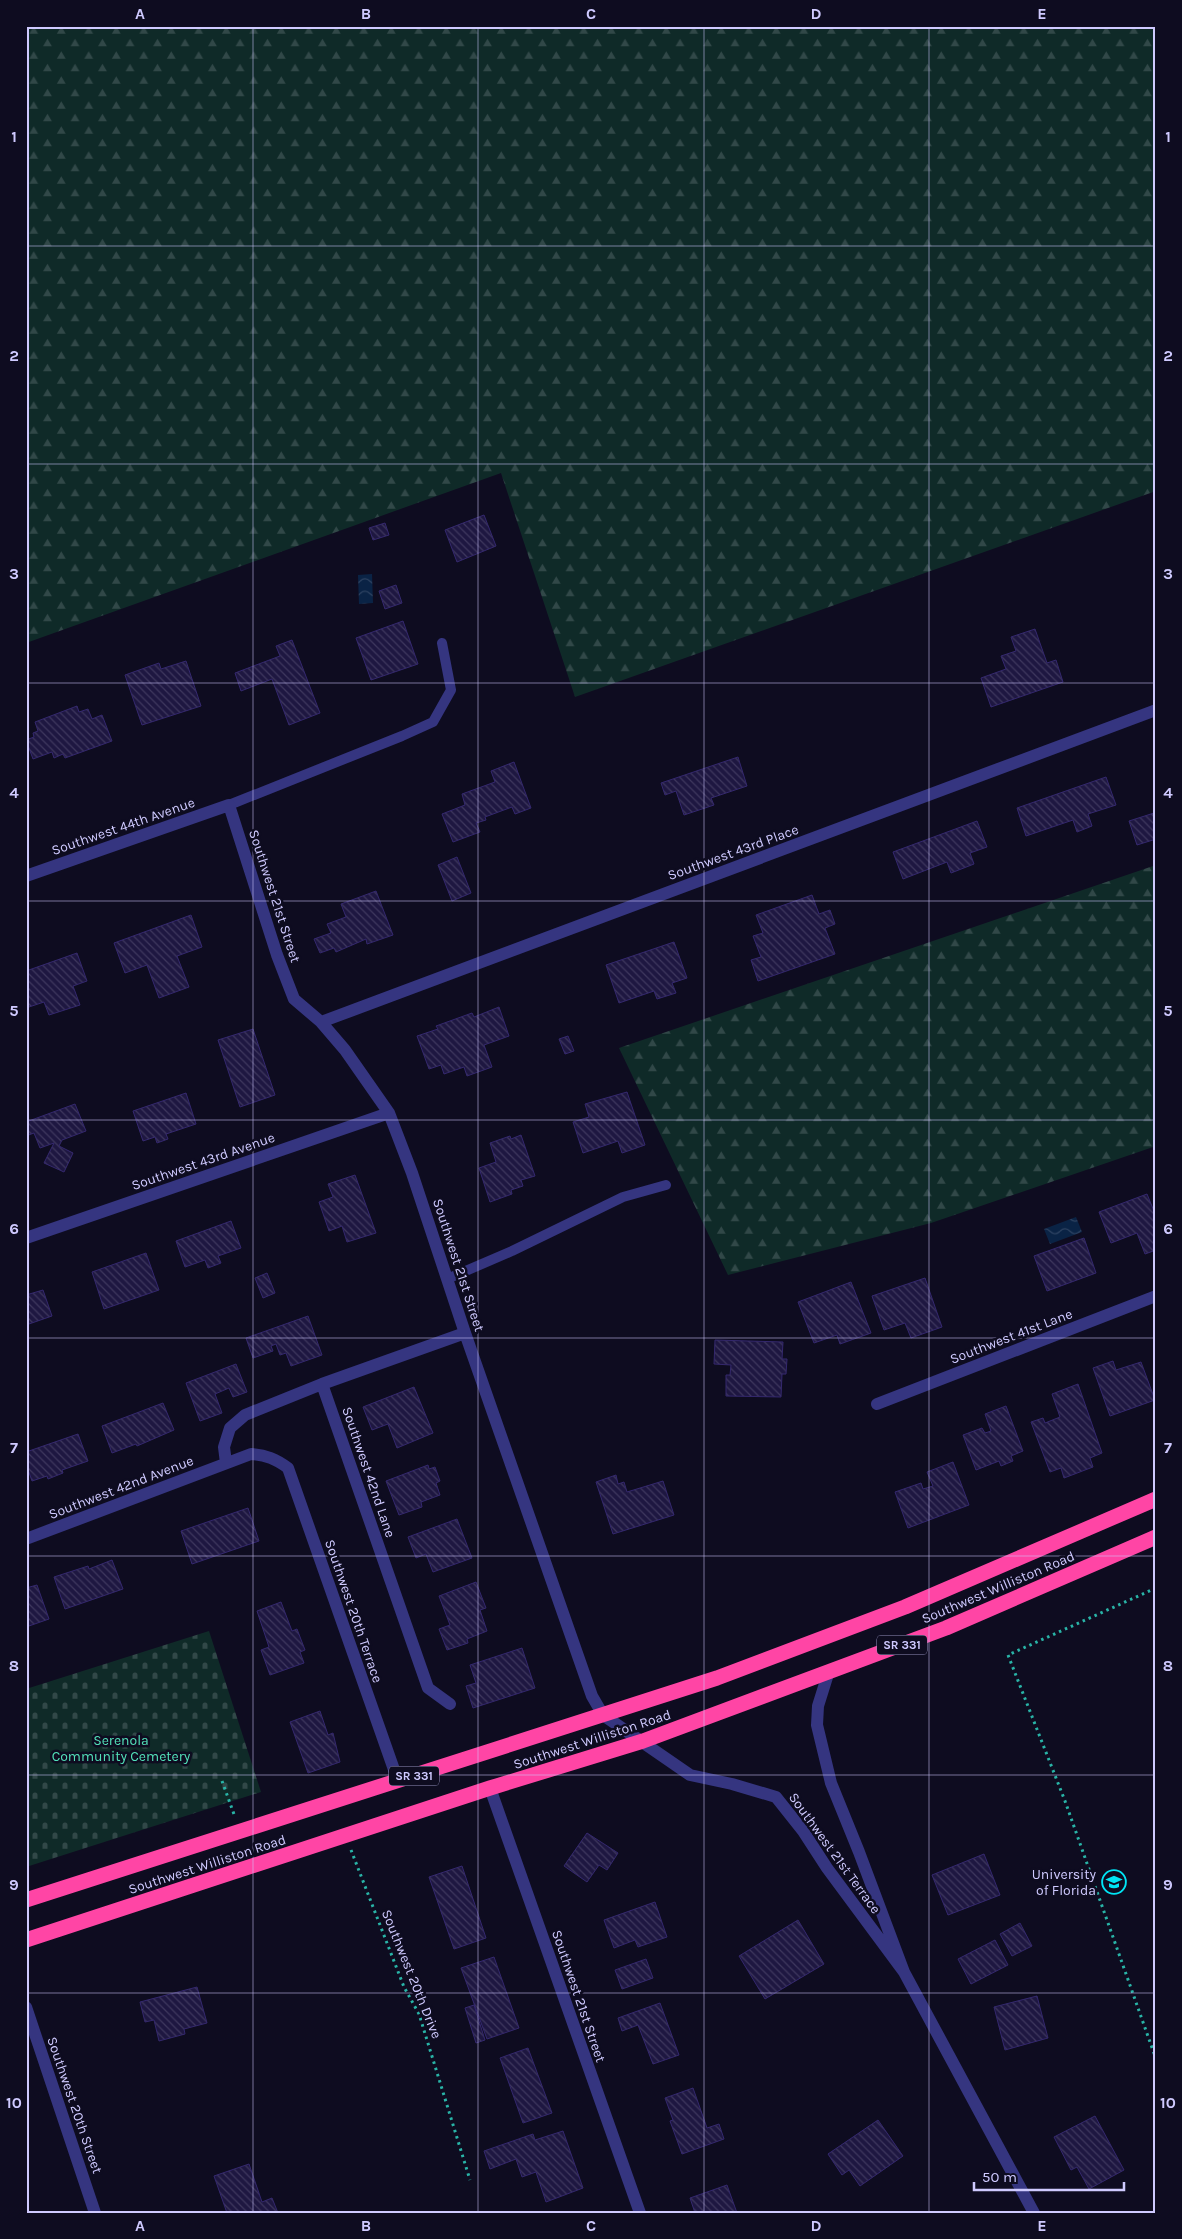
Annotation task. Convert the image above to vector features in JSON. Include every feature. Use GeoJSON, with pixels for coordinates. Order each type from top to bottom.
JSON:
{"type":"FeatureCollection","features":[{"type":"Feature","properties":{"kind":"highway","name":"Southwest Williston Road"},"geometry":{"type":"LineString","coordinates":[[26,1900],[718,1678],[803,1647],[1004,1566],[1156,1500]]}},
{"type":"Feature","properties":{"kind":"highway","name":"Southwest Williston Road"},"geometry":{"type":"LineString","coordinates":[[26,1940],[490,1788],[643,1742],[828,1674],[955,1624],[1156,1537]]}},
{"type":"Feature","properties":{"kind":"street","name":"Southwest 43rd Place"},"geometry":{"type":"LineString","coordinates":[[321,1022],[1156,710]]}},
{"type":"Feature","properties":{"kind":"street","name":"Southwest 44th Avenue"},"geometry":{"type":"LineString","coordinates":[[26,876],[229,805]]}},
{"type":"Feature","properties":{"kind":"street","name":"Southwest 21st Street"},"geometry":{"type":"LineString","coordinates":[[229,805],[277,955],[294,999],[321,1022],[345,1050],[389,1113],[592,1696],[602,1715]]}},
{"type":"Feature","properties":{"kind":"street","name":"Southwest 43rd Avenue"},"geometry":{"type":"LineString","coordinates":[[26,1238],[389,1113]]}},
{"type":"Feature","properties":{"kind":"street","name":"Southwest 41st Lane"},"geometry":{"type":"LineString","coordinates":[[877,1404],[1156,1296]]}},
{"type":"Feature","properties":{"kind":"street"},"geometry":{"type":"LineString","coordinates":[[226,1463],[224,1447],[230,1428],[245,1415],[322,1384],[465,1333]]}},
{"type":"Feature","properties":{"kind":"street","name":"Southwest 42nd Lane"},"geometry":{"type":"LineString","coordinates":[[322,1384],[428,1688],[450,1704]]}},
{"type":"Feature","properties":{"kind":"street","name":"Southwest 42nd Avenue"},"geometry":{"type":"LineString","coordinates":[[26,1539],[251,1454],[272,1458]]}},
{"type":"Feature","properties":{"kind":"street","name":"Southwest 20th Terrace"},"geometry":{"type":"LineString","coordinates":[[272,1458],[288,1468],[398,1781]]}},
{"type":"Feature","properties":{"kind":"street","name":"Southwest 21st Terrace"},"geometry":{"type":"LineString","coordinates":[[828,1674],[818,1706],[817,1726],[820,1748],[831,1783],[860,1852],[904,1972],[1034,2213]]}},
{"type":"Feature","properties":{"kind":"street"},"geometry":{"type":"LineString","coordinates":[[602,1715],[643,1742]]}},
{"type":"Feature","properties":{"kind":"street","name":"Southwest 21st Terrace"},"geometry":{"type":"LineString","coordinates":[[643,1742],[666,1760],[690,1775],[732,1784],[776,1797],[904,1972]]}},
{"type":"Feature","properties":{"kind":"street","name":"Southwest 21st Street"},"geometry":{"type":"LineString","coordinates":[[490,1788],[640,2213]]}},
{"type":"Feature","properties":{"kind":"street","name":"Southwest 20th Street"},"geometry":{"type":"LineString","coordinates":[[26,2007],[96,2213]]}},
{"type":"Feature","properties":{"kind":"lane"},"geometry":{"type":"LineString","coordinates":[[229,805],[433,722],[451,690],[442,643]]}},
{"type":"Feature","properties":{"kind":"lane"},"geometry":{"type":"LineString","coordinates":[[447,1279],[512,1251],[623,1197],[666,1185]]}},
{"type":"Feature","properties":{"kind":"path"},"geometry":{"type":"LineString","coordinates":[[1156,1588],[1008,1655],[1065,1801],[1156,2059]]}},
{"type":"Feature","properties":{"kind":"path"},"geometry":{"type":"LineString","coordinates":[[222,1781],[241,1831]]}},
{"type":"Feature","properties":{"kind":"path","name":"Southwest 20th Drive"},"geometry":{"type":"LineString","coordinates":[[347,1835],[354,1862],[404,1987],[418,2014],[470,2180]]}},
{"type":"Feature","properties":{"kind":"green space"},"geometry":{"type":"Polygon","coordinates":[[[26,26],[1156,26],[1156,491],[575,697],[501,473],[26,643],[26,26]]]}},
{"type":"Feature","properties":{"kind":"green space"},"geometry":{"type":"Polygon","coordinates":[[[1156,865],[1156,1146],[931,1223],[728,1275],[619,1048],[1156,865]]]}},
{"type":"Feature","properties":{"kind":"green space","name":"Serenola Community Cemetery"},"geometry":{"type":"Polygon","coordinates":[[[209,1631],[261,1792],[26,1867],[26,1689],[209,1631]]]}},
{"type":"Feature","properties":{"kind":"water"},"geometry":{"type":"Polygon","coordinates":[[[372,574],[373,603],[359,604],[358,575],[372,574]]]}},
{"type":"Feature","properties":{"kind":"water"},"geometry":{"type":"Polygon","coordinates":[[[1076,1217],[1082,1232],[1050,1244],[1044,1229],[1076,1217]]]}},
{"type":"Feature","properties":{"kind":"building"},"geometry":{"type":"Polygon","coordinates":[[[484,515],[496,546],[457,562],[445,530],[484,515]]]}},
{"type":"Feature","properties":{"kind":"building"},"geometry":{"type":"Polygon","coordinates":[[[385,523],[389,535],[373,540],[369,528],[385,523]]]}},
{"type":"Feature","properties":{"kind":"building"},"geometry":{"type":"Polygon","coordinates":[[[396,585],[402,603],[385,609],[379,591],[396,585]]]}},
{"type":"Feature","properties":{"kind":"building"},"geometry":{"type":"Polygon","coordinates":[[[403,621],[418,664],[371,680],[356,638],[403,621]]]}},
{"type":"Feature","properties":{"kind":"building"},"geometry":{"type":"Polygon","coordinates":[[[1035,629],[1047,663],[1056,660],[1063,682],[991,707],[981,678],[1006,669],[1001,656],[1016,651],[1011,637],[1035,629]]]}},
{"type":"Feature","properties":{"kind":"building"},"geometry":{"type":"Polygon","coordinates":[[[292,640],[320,713],[289,725],[272,679],[241,691],[235,673],[280,656],[276,646],[292,640]]]}},
{"type":"Feature","properties":{"kind":"building"},"geometry":{"type":"Polygon","coordinates":[[[186,661],[201,706],[142,725],[125,675],[159,663],[161,669],[186,661]]]}},
{"type":"Feature","properties":{"kind":"building"},"geometry":{"type":"Polygon","coordinates":[[[77,706],[79,712],[88,709],[92,719],[102,715],[112,741],[65,758],[63,754],[54,758],[52,752],[33,759],[26,740],[34,737],[33,733],[38,731],[35,722],[77,706]]]}},
{"type":"Feature","properties":{"kind":"building"},"geometry":{"type":"Polygon","coordinates":[[[738,757],[747,786],[711,798],[714,805],[684,815],[676,791],[665,795],[661,783],[738,757]]]}},
{"type":"Feature","properties":{"kind":"building"},"geometry":{"type":"Polygon","coordinates":[[[514,762],[531,808],[515,814],[512,807],[485,817],[486,820],[476,823],[480,832],[453,842],[442,814],[465,805],[462,794],[495,782],[491,771],[514,762]]]}},
{"type":"Feature","properties":{"kind":"building"},"geometry":{"type":"Polygon","coordinates":[[[1106,777],[1116,805],[1088,814],[1092,826],[1077,832],[1073,820],[1026,836],[1017,808],[1106,777]]]}},
{"type":"Feature","properties":{"kind":"building"},"geometry":{"type":"Polygon","coordinates":[[[1154,813],[1156,839],[1137,845],[1129,821],[1154,813]]]}},
{"type":"Feature","properties":{"kind":"building"},"geometry":{"type":"Polygon","coordinates":[[[977,821],[987,847],[970,853],[974,864],[951,873],[947,862],[903,879],[893,852],[977,821]]]}},
{"type":"Feature","properties":{"kind":"building"},"geometry":{"type":"Polygon","coordinates":[[[457,857],[471,893],[452,901],[438,865],[457,857]]]}},
{"type":"Feature","properties":{"kind":"building"},"geometry":{"type":"Polygon","coordinates":[[[376,891],[393,935],[367,944],[366,939],[336,952],[334,948],[320,953],[314,939],[331,933],[327,924],[346,917],[341,904],[376,891]]]}},
{"type":"Feature","properties":{"kind":"building"},"geometry":{"type":"Polygon","coordinates":[[[812,895],[819,914],[830,910],[835,924],[825,928],[835,954],[758,981],[751,960],[761,957],[753,936],[763,933],[756,915],[812,895]]]}},
{"type":"Feature","properties":{"kind":"building"},"geometry":{"type":"Polygon","coordinates":[[[191,915],[202,947],[177,956],[189,987],[159,998],[147,965],[125,973],[114,943],[191,915]]]}},
{"type":"Feature","properties":{"kind":"building"},"geometry":{"type":"Polygon","coordinates":[[[674,942],[687,978],[672,983],[676,993],[657,999],[654,991],[619,1003],[606,965],[674,942]]]}},
{"type":"Feature","properties":{"kind":"building"},"geometry":{"type":"Polygon","coordinates":[[[77,953],[87,981],[73,986],[80,1005],[49,1015],[44,1002],[26,1008],[26,971],[77,953]]]}},
{"type":"Feature","properties":{"kind":"building"},"geometry":{"type":"Polygon","coordinates":[[[499,1007],[509,1036],[484,1045],[492,1067],[467,1076],[464,1067],[444,1074],[441,1065],[429,1069],[417,1036],[438,1029],[436,1026],[472,1013],[474,1017],[499,1007]]]}},
{"type":"Feature","properties":{"kind":"building"},"geometry":{"type":"Polygon","coordinates":[[[253,1029],[275,1095],[240,1107],[218,1040],[253,1029]]]}},
{"type":"Feature","properties":{"kind":"building"},"geometry":{"type":"Polygon","coordinates":[[[568,1036],[574,1051],[565,1054],[559,1039],[568,1036]]]}},
{"type":"Feature","properties":{"kind":"building"},"geometry":{"type":"Polygon","coordinates":[[[627,1092],[645,1145],[622,1153],[618,1141],[583,1153],[573,1122],[589,1117],[585,1104],[627,1092]]]}},
{"type":"Feature","properties":{"kind":"building"},"geometry":{"type":"Polygon","coordinates":[[[186,1093],[196,1124],[166,1134],[168,1139],[157,1143],[155,1137],[143,1141],[133,1111],[186,1093]]]}},
{"type":"Feature","properties":{"kind":"building"},"geometry":{"type":"Polygon","coordinates":[[[75,1104],[86,1131],[62,1140],[59,1146],[73,1153],[64,1172],[44,1163],[54,1143],[40,1148],[34,1133],[26,1136],[26,1122],[75,1104]]]}},
{"type":"Feature","properties":{"kind":"building"},"geometry":{"type":"Polygon","coordinates":[[[521,1135],[535,1176],[521,1180],[523,1186],[511,1190],[512,1194],[490,1202],[479,1168],[496,1162],[490,1143],[510,1136],[511,1139],[521,1135]]]}},
{"type":"Feature","properties":{"kind":"building"},"geometry":{"type":"Polygon","coordinates":[[[355,1175],[376,1233],[347,1242],[342,1226],[329,1231],[319,1202],[333,1197],[328,1184],[355,1175]]]}},
{"type":"Feature","properties":{"kind":"building"},"geometry":{"type":"Polygon","coordinates":[[[1147,1194],[1156,1216],[1156,1250],[1145,1254],[1137,1233],[1111,1243],[1099,1212],[1147,1194]]]}},
{"type":"Feature","properties":{"kind":"building"},"geometry":{"type":"Polygon","coordinates":[[[231,1221],[241,1248],[218,1256],[221,1263],[208,1268],[205,1260],[185,1267],[176,1241],[231,1221]]]}},
{"type":"Feature","properties":{"kind":"building"},"geometry":{"type":"Polygon","coordinates":[[[1084,1238],[1096,1273],[1047,1291],[1034,1256],[1084,1238]]]}},
{"type":"Feature","properties":{"kind":"building"},"geometry":{"type":"Polygon","coordinates":[[[146,1253],[159,1290],[104,1309],[92,1272],[146,1253]]]}},
{"type":"Feature","properties":{"kind":"building"},"geometry":{"type":"Polygon","coordinates":[[[267,1273],[275,1293],[263,1298],[255,1278],[267,1273]]]}},
{"type":"Feature","properties":{"kind":"building"},"geometry":{"type":"Polygon","coordinates":[[[925,1278],[942,1327],[911,1338],[905,1323],[884,1330],[872,1296],[925,1278]]]}},
{"type":"Feature","properties":{"kind":"building"},"geometry":{"type":"Polygon","coordinates":[[[851,1282],[871,1333],[840,1344],[837,1335],[814,1343],[798,1302],[851,1282]]]}},
{"type":"Feature","properties":{"kind":"building"},"geometry":{"type":"Polygon","coordinates":[[[43,1290],[52,1316],[26,1325],[26,1295],[43,1290]]]}},
{"type":"Feature","properties":{"kind":"building"},"geometry":{"type":"Polygon","coordinates":[[[308,1316],[322,1355],[291,1366],[286,1353],[280,1355],[276,1344],[271,1346],[273,1351],[253,1358],[246,1338],[308,1316]]]}},
{"type":"Feature","properties":{"kind":"building"},"geometry":{"type":"Polygon","coordinates":[[[715,1340],[783,1342],[782,1359],[787,1359],[786,1374],[782,1374],[781,1397],[726,1396],[726,1375],[730,1375],[731,1365],[714,1364],[715,1340]]]}},
{"type":"Feature","properties":{"kind":"building"},"geometry":{"type":"Polygon","coordinates":[[[1113,1361],[1116,1370],[1141,1362],[1155,1400],[1110,1416],[1093,1368],[1113,1361]]]}},
{"type":"Feature","properties":{"kind":"building"},"geometry":{"type":"Polygon","coordinates":[[[236,1364],[247,1392],[233,1397],[229,1388],[215,1394],[222,1413],[200,1421],[186,1383],[236,1364]]]}},
{"type":"Feature","properties":{"kind":"building"},"geometry":{"type":"Polygon","coordinates":[[[1078,1384],[1102,1453],[1090,1458],[1093,1467],[1064,1478],[1061,1468],[1050,1472],[1031,1422],[1043,1418],[1045,1423],[1060,1417],[1052,1394],[1078,1384]]]}},
{"type":"Feature","properties":{"kind":"building"},"geometry":{"type":"Polygon","coordinates":[[[414,1387],[433,1433],[397,1448],[388,1424],[372,1430],[363,1407],[414,1387]]]}},
{"type":"Feature","properties":{"kind":"building"},"geometry":{"type":"Polygon","coordinates":[[[163,1403],[174,1430],[137,1446],[136,1444],[112,1453],[102,1426],[163,1403]]]}},
{"type":"Feature","properties":{"kind":"building"},"geometry":{"type":"Polygon","coordinates":[[[1006,1406],[1023,1451],[1011,1456],[1013,1461],[1001,1466],[999,1461],[976,1470],[963,1435],[982,1428],[985,1433],[991,1431],[985,1414],[1006,1406]]]}},
{"type":"Feature","properties":{"kind":"building"},"geometry":{"type":"Polygon","coordinates":[[[78,1434],[88,1461],[62,1470],[63,1473],[48,1479],[47,1476],[32,1481],[26,1464],[26,1452],[78,1434]]]}},
{"type":"Feature","properties":{"kind":"building"},"geometry":{"type":"Polygon","coordinates":[[[953,1462],[969,1505],[908,1528],[895,1492],[921,1483],[923,1489],[933,1486],[927,1472],[953,1462]]]}},
{"type":"Feature","properties":{"kind":"building"},"geometry":{"type":"Polygon","coordinates":[[[428,1465],[429,1469],[435,1467],[440,1481],[436,1483],[440,1495],[421,1502],[422,1507],[399,1515],[386,1481],[428,1465]]]}},
{"type":"Feature","properties":{"kind":"building"},"geometry":{"type":"Polygon","coordinates":[[[616,1475],[618,1484],[624,1482],[627,1492],[663,1481],[674,1515],[613,1534],[596,1482],[616,1475]]]}},
{"type":"Feature","properties":{"kind":"building"},"geometry":{"type":"Polygon","coordinates":[[[248,1508],[259,1541],[192,1564],[181,1531],[248,1508]]]}},
{"type":"Feature","properties":{"kind":"building"},"geometry":{"type":"Polygon","coordinates":[[[457,1519],[472,1558],[433,1572],[426,1554],[416,1558],[408,1537],[457,1519]]]}},
{"type":"Feature","properties":{"kind":"building"},"geometry":{"type":"Polygon","coordinates":[[[112,1560],[123,1589],[65,1609],[54,1577],[88,1566],[89,1569],[112,1560]]]}},
{"type":"Feature","properties":{"kind":"building"},"geometry":{"type":"Polygon","coordinates":[[[476,1582],[486,1608],[480,1610],[487,1631],[467,1639],[468,1643],[447,1650],[439,1629],[450,1625],[439,1596],[476,1582]]]}},
{"type":"Feature","properties":{"kind":"building"},"geometry":{"type":"Polygon","coordinates":[[[37,1585],[49,1619],[26,1627],[26,1588],[37,1585]]]}},
{"type":"Feature","properties":{"kind":"building"},"geometry":{"type":"Polygon","coordinates":[[[281,1602],[292,1631],[297,1629],[305,1650],[300,1652],[304,1663],[270,1675],[261,1650],[269,1647],[257,1611],[281,1602]]]}},
{"type":"Feature","properties":{"kind":"building"},"geometry":{"type":"Polygon","coordinates":[[[522,1648],[535,1688],[473,1708],[466,1686],[476,1683],[470,1665],[522,1648]]]}},
{"type":"Feature","properties":{"kind":"building"},"geometry":{"type":"Polygon","coordinates":[[[320,1711],[328,1735],[333,1733],[340,1762],[308,1773],[290,1722],[320,1711]]]}},
{"type":"Feature","properties":{"kind":"building"},"geometry":{"type":"Polygon","coordinates":[[[587,1833],[618,1853],[607,1870],[599,1865],[587,1882],[564,1866],[587,1833]]]}},
{"type":"Feature","properties":{"kind":"building"},"geometry":{"type":"Polygon","coordinates":[[[984,1854],[1000,1895],[948,1915],[932,1875],[984,1854]]]}},
{"type":"Feature","properties":{"kind":"building"},"geometry":{"type":"Polygon","coordinates":[[[462,1866],[486,1938],[454,1949],[429,1877],[462,1866]]]}},
{"type":"Feature","properties":{"kind":"building"},"geometry":{"type":"Polygon","coordinates":[[[655,1902],[667,1937],[638,1947],[635,1940],[614,1948],[604,1920],[655,1902]]]}},
{"type":"Feature","properties":{"kind":"building"},"geometry":{"type":"Polygon","coordinates":[[[798,1920],[824,1964],[765,1999],[739,1956],[798,1920]]]}},
{"type":"Feature","properties":{"kind":"building"},"geometry":{"type":"Polygon","coordinates":[[[1020,1923],[1032,1946],[1012,1956],[1000,1934],[1020,1923]]]}},
{"type":"Feature","properties":{"kind":"building"},"geometry":{"type":"Polygon","coordinates":[[[995,1940],[1008,1965],[971,1984],[958,1959],[995,1940]]]}},
{"type":"Feature","properties":{"kind":"building"},"geometry":{"type":"Polygon","coordinates":[[[494,1957],[519,2028],[487,2039],[461,1968],[494,1957]]]}},
{"type":"Feature","properties":{"kind":"building"},"geometry":{"type":"Polygon","coordinates":[[[646,1959],[653,1978],[622,1989],[615,1970],[646,1959]]]}},
{"type":"Feature","properties":{"kind":"building"},"geometry":{"type":"Polygon","coordinates":[[[197,1987],[207,2023],[184,2029],[185,2034],[159,2041],[154,2020],[145,2022],[140,2002],[197,1987]]]}},
{"type":"Feature","properties":{"kind":"building"},"geometry":{"type":"Polygon","coordinates":[[[1037,1996],[1048,2038],[1005,2050],[994,2007],[1037,1996]]]}},
{"type":"Feature","properties":{"kind":"building"},"geometry":{"type":"Polygon","coordinates":[[[660,2003],[679,2055],[653,2064],[638,2025],[622,2031],[618,2018],[660,2003]]]}},
{"type":"Feature","properties":{"kind":"building"},"geometry":{"type":"Polygon","coordinates":[[[474,2005],[485,2040],[476,2043],[465,2008],[474,2005]]]}},
{"type":"Feature","properties":{"kind":"building"},"geometry":{"type":"Polygon","coordinates":[[[528,2048],[552,2113],[523,2123],[500,2058],[528,2048]]]}},
{"type":"Feature","properties":{"kind":"building"},"geometry":{"type":"Polygon","coordinates":[[[693,2088],[707,2128],[719,2124],[724,2139],[682,2154],[670,2121],[673,2120],[665,2098],[693,2088]]]}},
{"type":"Feature","properties":{"kind":"building"},"geometry":{"type":"Polygon","coordinates":[[[1095,2116],[1124,2170],[1089,2189],[1077,2167],[1071,2170],[1054,2137],[1095,2116]]]}},
{"type":"Feature","properties":{"kind":"building"},"geometry":{"type":"Polygon","coordinates":[[[878,2120],[903,2156],[860,2186],[849,2170],[842,2175],[828,2154],[878,2120]]]}},
{"type":"Feature","properties":{"kind":"building"},"geometry":{"type":"Polygon","coordinates":[[[563,2131],[583,2188],[546,2202],[536,2172],[522,2177],[516,2159],[490,2169],[484,2151],[533,2134],[535,2140],[563,2131]]]}},
{"type":"Feature","properties":{"kind":"building"},"geometry":{"type":"Polygon","coordinates":[[[249,2164],[262,2202],[272,2198],[278,2213],[227,2213],[214,2176],[249,2164]]]}},
{"type":"Feature","properties":{"kind":"building"},"geometry":{"type":"Polygon","coordinates":[[[727,2185],[737,2213],[703,2213],[702,2211],[695,2213],[690,2198],[727,2185]]]}},
{"type":"Feature","properties":{"kind":"place","name":"University of Florida"},"geometry":{"type":"Point","coordinates":[1114,1882]}}]}
